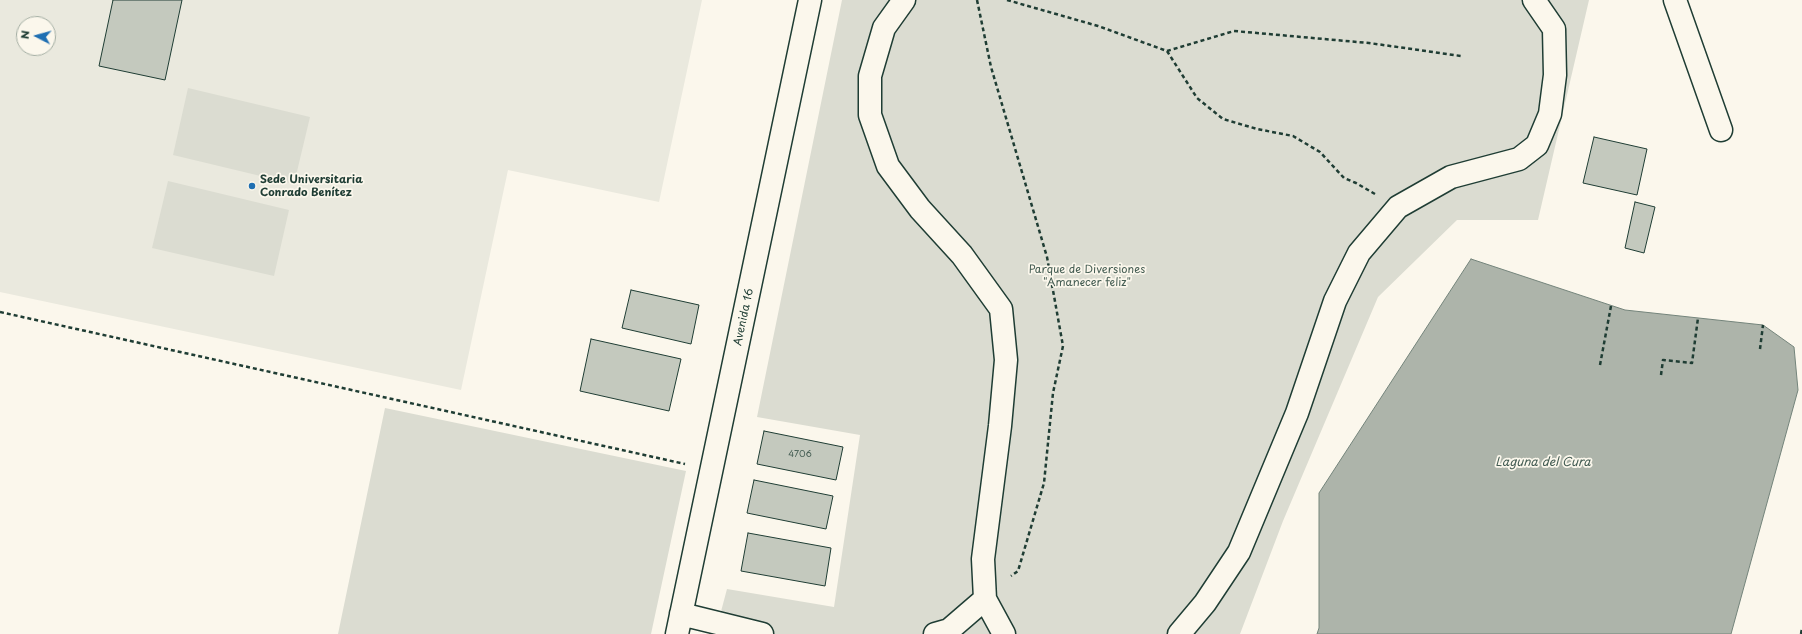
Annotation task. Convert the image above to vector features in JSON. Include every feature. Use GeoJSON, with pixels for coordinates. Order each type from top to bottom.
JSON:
{"type":"FeatureCollection","features":[{"type":"Feature","properties":{"kind":"street","name":"Avenida 16"},"geometry":{"type":"LineString","coordinates":[[679,624],[810,0]]}},
{"type":"Feature","properties":{"kind":"street"},"geometry":{"type":"LineString","coordinates":[[904,0],[884,28],[870,76],[870,115],[888,166],[920,209],[962,255],[1002,309],[1006,360],[1000,426],[983,559],[985,599],[1004,634]]}},
{"type":"Feature","properties":{"kind":"street"},"geometry":{"type":"LineString","coordinates":[[1179,634],[1205,603],[1239,552],[1297,413],[1335,301],[1359,253],[1398,207],[1451,177],[1519,158],[1536,145],[1550,114],[1555,75],[1554,29],[1534,0]]}},
{"type":"Feature","properties":{"kind":"street"},"geometry":{"type":"LineString","coordinates":[[1675,0],[1721,130]]}},
{"type":"Feature","properties":{"kind":"street"},"geometry":{"type":"LineString","coordinates":[[935,634],[948,630],[985,599]]}},
{"type":"Feature","properties":{"kind":"street"},"geometry":{"type":"LineString","coordinates":[[679,624],[762,634]]}},
{"type":"Feature","properties":{"kind":"path"},"geometry":{"type":"LineString","coordinates":[[1007,0],[1098,26],[1167,51],[1234,30],[1369,43],[1461,56]]}},
{"type":"Feature","properties":{"kind":"path"},"geometry":{"type":"LineString","coordinates":[[1167,51],[1197,98],[1223,119],[1257,129],[1294,136],[1320,152],[1344,178],[1356,183],[1398,207]]}},
{"type":"Feature","properties":{"kind":"path"},"geometry":{"type":"LineString","coordinates":[[1600,365],[1611,306]]}},
{"type":"Feature","properties":{"kind":"path"},"geometry":{"type":"LineString","coordinates":[[0,312],[712,470]]}},
{"type":"Feature","properties":{"kind":"path"},"geometry":{"type":"LineString","coordinates":[[1661,376],[1663,360],[1692,363],[1698,318]]}},
{"type":"Feature","properties":{"kind":"path"},"geometry":{"type":"LineString","coordinates":[[1760,349],[1763,325]]}},
{"type":"Feature","properties":{"kind":"path"},"geometry":{"type":"LineString","coordinates":[[1801,634],[1802,628]]}},
{"type":"Feature","properties":{"kind":"shaded area","name":"Sede Universitaria Conrado Benítez"},"geometry":{"type":"Polygon","coordinates":[[[0,0],[702,0],[659,202],[508,170],[461,390],[0,292],[0,0]]]}},
{"type":"Feature","properties":{"kind":"green space","name":"Parque de Diversiones \"Amanecer feliz\""},"geometry":{"type":"Polygon","coordinates":[[[842,0],[1589,0],[1538,220],[1457,220],[1378,297],[1283,521],[1240,634],[715,634],[727,589],[834,607],[860,435],[757,417],[842,0]]]}},
{"type":"Feature","properties":{"kind":"green space"},"geometry":{"type":"Polygon","coordinates":[[[188,88],[310,117],[294,184],[173,155],[188,88]]]}},
{"type":"Feature","properties":{"kind":"green space"},"geometry":{"type":"Polygon","coordinates":[[[168,181],[289,210],[274,276],[152,248],[168,181]]]}},
{"type":"Feature","properties":{"kind":"green space"},"geometry":{"type":"Polygon","coordinates":[[[385,408],[686,471],[651,634],[338,634],[385,408]]]}},
{"type":"Feature","properties":{"kind":"water","name":"Laguna del Cura"},"geometry":{"type":"Polygon","coordinates":[[[1471,259],[1625,310],[1763,325],[1794,347],[1798,390],[1731,634],[1317,634],[1319,628],[1319,493],[1471,259]]]}},
{"type":"Feature","properties":{"kind":"building"},"geometry":{"type":"Polygon","coordinates":[[[113,0],[182,0],[165,80],[99,66],[113,0]]]}},
{"type":"Feature","properties":{"kind":"building"},"geometry":{"type":"Polygon","coordinates":[[[1594,137],[1647,149],[1637,195],[1583,183],[1594,137]]]}},
{"type":"Feature","properties":{"kind":"building"},"geometry":{"type":"Polygon","coordinates":[[[1635,202],[1655,207],[1644,253],[1625,248],[1635,202]]]}},
{"type":"Feature","properties":{"kind":"building"},"geometry":{"type":"Polygon","coordinates":[[[631,290],[699,305],[691,344],[622,328],[631,290]]]}},
{"type":"Feature","properties":{"kind":"building"},"geometry":{"type":"Polygon","coordinates":[[[591,339],[681,359],[669,411],[580,391],[591,339]]]}},
{"type":"Feature","properties":{"kind":"building"},"geometry":{"type":"Polygon","coordinates":[[[764,431],[843,447],[836,480],[757,464],[764,431]]]}},
{"type":"Feature","properties":{"kind":"building"},"geometry":{"type":"Polygon","coordinates":[[[754,480],[833,496],[826,529],[747,513],[754,480]]]}},
{"type":"Feature","properties":{"kind":"building"},"geometry":{"type":"Polygon","coordinates":[[[748,533],[831,548],[825,586],[741,571],[748,533]]]}},
{"type":"Feature","properties":{"kind":"place","name":"Sede Universitaria Conrado Benítez"},"geometry":{"type":"Point","coordinates":[252,186]}}]}
